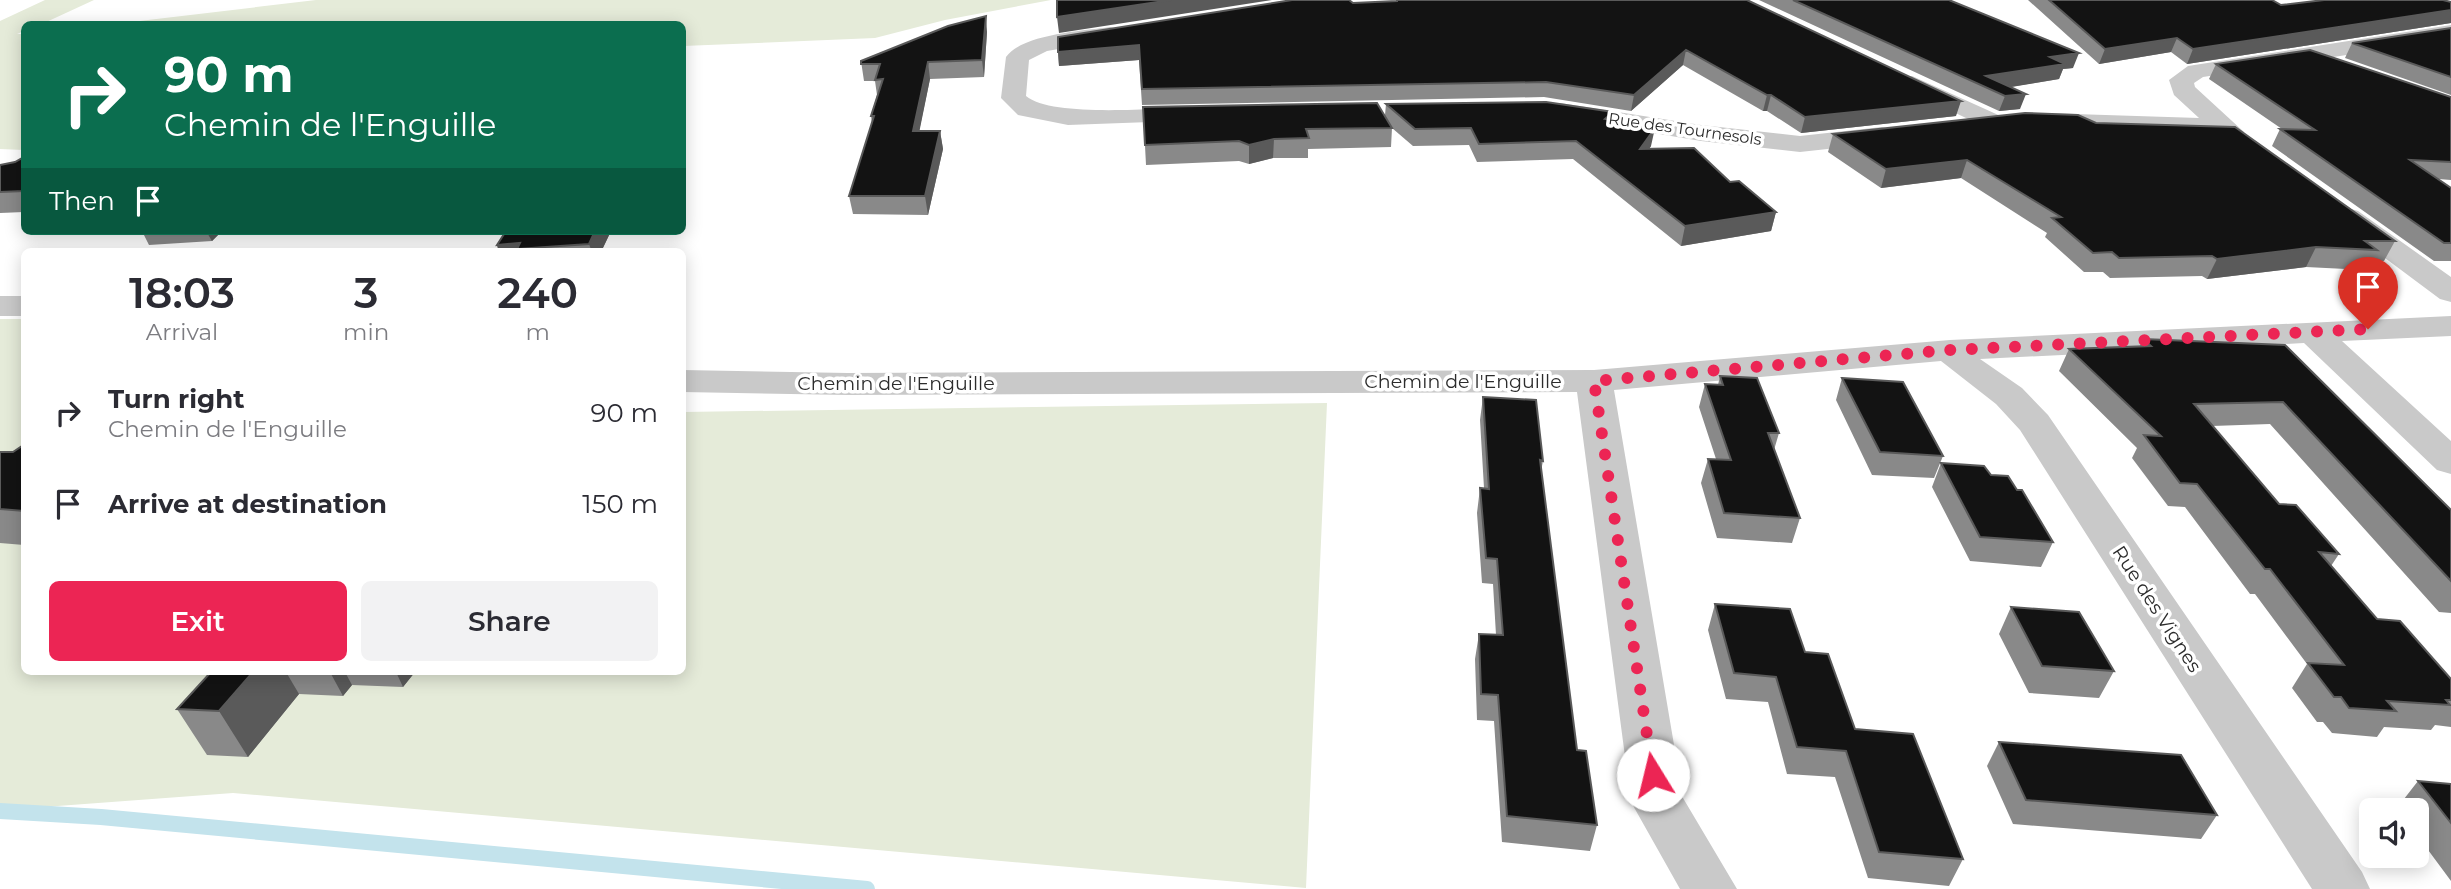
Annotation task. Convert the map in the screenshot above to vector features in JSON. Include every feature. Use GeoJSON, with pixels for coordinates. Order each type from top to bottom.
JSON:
{"type":"FeatureCollection","features":[{"type":"Feature","properties":{"kind":"street"},"geometry":{"type":"LineString","coordinates":[[1132,31],[1041,45],[1018,57],[1013,98],[1027,110],[1068,117],[1218,114]]}},
{"type":"Feature","properties":{"kind":"street"},"geometry":{"type":"LineString","coordinates":[[2255,150],[2183,90],[2181,80],[2196,71],[2451,32]]}},
{"type":"Feature","properties":{"kind":"street"},"geometry":{"type":"LineString","coordinates":[[2306,55],[2346,69]]}},
{"type":"Feature","properties":{"kind":"street"},"geometry":{"type":"LineString","coordinates":[[1897,76],[1996,122]]}},
{"type":"Feature","properties":{"kind":"street","name":"Rue des Tournesols"},"geometry":{"type":"LineString","coordinates":[[1531,108],[1701,133],[1800,144],[1905,132]]}},
{"type":"Feature","properties":{"kind":"street"},"geometry":{"type":"LineString","coordinates":[[1944,128],[2019,120],[2223,126]]}},
{"type":"Feature","properties":{"kind":"street"},"geometry":{"type":"LineString","coordinates":[[2332,205],[2451,292]]}},
{"type":"Feature","properties":{"kind":"street"},"geometry":{"type":"LineString","coordinates":[[0,306],[21,306]]}},
{"type":"Feature","properties":{"kind":"street","name":"Chemin de l'Enguille"},"geometry":{"type":"LineString","coordinates":[[686,381],[876,384],[1594,381],[1950,350],[2451,326]]}},
{"type":"Feature","properties":{"kind":"street"},"geometry":{"type":"LineString","coordinates":[[2312,332],[2451,462]]}},
{"type":"Feature","properties":{"kind":"street","name":"Rue des Vignes"},"geometry":{"type":"LineString","coordinates":[[1950,350],[1961,362],[2009,396],[2035,423],[2342,889]]}},
{"type":"Feature","properties":{"kind":"street"},"geometry":{"type":"LineString","coordinates":[[1594,381],[1657,802],[1709,889]]}},
{"type":"Feature","properties":{"kind":"green space"},"geometry":{"type":"Polygon","coordinates":[[[45,0],[94,0],[48,21],[21,21],[21,32],[17,34],[21,34],[21,150],[0,149],[0,21],[45,0]]]}},
{"type":"Feature","properties":{"kind":"green space"},"geometry":{"type":"Polygon","coordinates":[[[316,0],[1051,0],[945,20],[875,38],[686,46],[686,21],[139,21],[316,0]]]}},
{"type":"Feature","properties":{"kind":"green space"},"geometry":{"type":"Polygon","coordinates":[[[0,319],[21,319],[21,675],[686,675],[686,412],[1327,403],[1306,888],[233,793],[17,809],[0,806],[0,319]]]}},
{"type":"Feature","properties":{"kind":"building"},"geometry":{"type":"Polygon","coordinates":[[[1057,0],[1171,0],[1057,17],[1057,0]]]}},
{"type":"Feature","properties":{"kind":"building"},"geometry":{"type":"Polygon","coordinates":[[[1292,0],[1349,0],[1353,3],[1397,0],[1747,0],[1961,101],[1805,117],[1771,95],[1686,50],[1634,95],[1546,82],[1142,89],[1139,45],[1058,52],[1058,37],[1292,0]]]}},
{"type":"Feature","properties":{"kind":"building"},"geometry":{"type":"Polygon","coordinates":[[[1793,0],[1949,0],[2079,53],[2050,57],[2065,64],[1986,76],[2026,94],[2005,96],[1793,0]]]}},
{"type":"Feature","properties":{"kind":"building"},"geometry":{"type":"Polygon","coordinates":[[[2049,0],[2272,0],[2281,5],[2324,0],[2443,0],[2451,2],[2451,10],[2193,49],[2177,38],[2105,49],[2049,0]]]}},
{"type":"Feature","properties":{"kind":"building"},"geometry":{"type":"Polygon","coordinates":[[[986,16],[982,60],[928,62],[913,131],[940,131],[925,196],[849,196],[883,79],[875,80],[880,64],[861,64],[861,61],[948,26],[986,16]]]}},
{"type":"Feature","properties":{"kind":"building"},"geometry":{"type":"Polygon","coordinates":[[[2451,28],[2451,77],[2352,43],[2451,28]]]}},
{"type":"Feature","properties":{"kind":"building"},"geometry":{"type":"Polygon","coordinates":[[[2310,50],[2451,97],[2451,162],[2410,160],[2451,188],[2451,243],[2444,243],[2280,129],[2315,130],[2216,64],[2310,50]]]}},
{"type":"Feature","properties":{"kind":"building"},"geometry":{"type":"Polygon","coordinates":[[[1546,102],[1613,112],[1605,119],[1655,128],[1640,149],[1694,148],[1730,182],[1739,181],[1776,212],[1685,226],[1576,141],[1479,144],[1471,128],[1415,129],[1386,104],[1546,102]]]}},
{"type":"Feature","properties":{"kind":"building"},"geometry":{"type":"Polygon","coordinates":[[[1377,103],[1392,128],[1306,129],[1309,138],[1274,139],[1249,145],[1239,141],[1145,145],[1143,107],[1377,103]]]}},
{"type":"Feature","properties":{"kind":"building"},"geometry":{"type":"Polygon","coordinates":[[[2025,113],[2078,115],[2096,123],[2235,127],[2395,241],[2365,241],[2377,250],[2316,247],[2217,259],[2212,256],[2119,258],[2112,252],[2093,253],[2052,218],[2061,217],[1967,160],[1886,169],[1833,134],[2025,113]]]}},
{"type":"Feature","properties":{"kind":"building"},"geometry":{"type":"Polygon","coordinates":[[[21,159],[21,191],[0,192],[0,165],[21,159]]]}},
{"type":"Feature","properties":{"kind":"building"},"geometry":{"type":"Polygon","coordinates":[[[503,235],[593,235],[589,244],[531,248],[518,248],[520,243],[497,245],[503,235]]]}},
{"type":"Feature","properties":{"kind":"building"},"geometry":{"type":"Polygon","coordinates":[[[2143,339],[2285,345],[2451,510],[2451,581],[2283,402],[2194,404],[2279,504],[2296,505],[2339,554],[2319,552],[2377,619],[2400,621],[2451,679],[2451,700],[2446,700],[2450,705],[2387,701],[2396,711],[2349,708],[2341,697],[2334,697],[2308,663],[2344,665],[2270,569],[2265,569],[2197,484],[2180,483],[2144,435],[2161,436],[2069,349],[2151,346],[2143,339]]]}},
{"type":"Feature","properties":{"kind":"building"},"geometry":{"type":"Polygon","coordinates":[[[1720,376],[1757,378],[1779,433],[1768,433],[1800,518],[1724,513],[1708,459],[1731,460],[1705,384],[1723,385],[1720,376]]]}},
{"type":"Feature","properties":{"kind":"building"},"geometry":{"type":"Polygon","coordinates":[[[1842,378],[1903,382],[1943,456],[1880,452],[1842,378]]]}},
{"type":"Feature","properties":{"kind":"building"},"geometry":{"type":"Polygon","coordinates":[[[1483,397],[1536,400],[1543,461],[1540,460],[1577,750],[1586,751],[1597,825],[1507,816],[1498,695],[1481,694],[1479,634],[1503,635],[1497,559],[1486,558],[1480,488],[1489,489],[1483,397]]]}},
{"type":"Feature","properties":{"kind":"building"},"geometry":{"type":"Polygon","coordinates":[[[21,447],[21,511],[0,509],[0,452],[13,452],[21,447]]]}},
{"type":"Feature","properties":{"kind":"building"},"geometry":{"type":"Polygon","coordinates":[[[1941,463],[1984,466],[1991,475],[2008,476],[2017,490],[2022,490],[2053,542],[1980,537],[1941,463]]]}},
{"type":"Feature","properties":{"kind":"building"},"geometry":{"type":"Polygon","coordinates":[[[1715,604],[1790,609],[1805,652],[1828,654],[1855,729],[1913,734],[1963,859],[1879,852],[1846,751],[1797,747],[1776,677],[1734,673],[1715,604]]]}},
{"type":"Feature","properties":{"kind":"building"},"geometry":{"type":"Polygon","coordinates":[[[2011,607],[2079,612],[2114,671],[2042,666],[2011,607]]]}},
{"type":"Feature","properties":{"kind":"building"},"geometry":{"type":"Polygon","coordinates":[[[208,675],[250,675],[219,711],[177,709],[208,675]]]}},
{"type":"Feature","properties":{"kind":"building"},"geometry":{"type":"Polygon","coordinates":[[[1999,742],[2181,755],[2217,815],[2026,800],[1999,742]]]}},
{"type":"Feature","properties":{"kind":"building"},"geometry":{"type":"Polygon","coordinates":[[[2418,781],[2451,784],[2451,823],[2418,781]]]}},
{"type":"Feature","properties":{"kind":"waterway"},"geometry":{"type":"LineString","coordinates":[[0,811],[101,817],[867,889]]}},
{"type":"Feature","properties":{"kind":"route"},"geometry":{"type":"LineString","coordinates":[[1653,775],[1594,381],[1950,350],[2368,329]]}}]}
